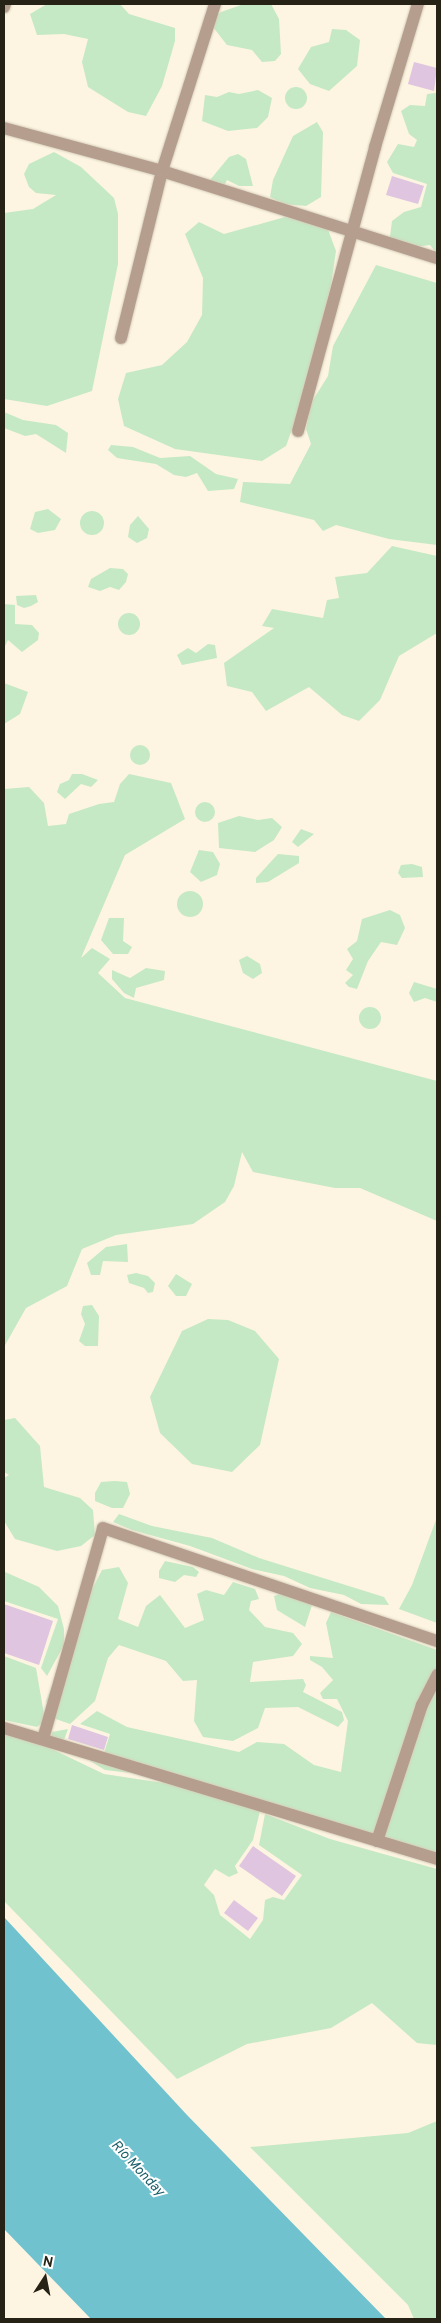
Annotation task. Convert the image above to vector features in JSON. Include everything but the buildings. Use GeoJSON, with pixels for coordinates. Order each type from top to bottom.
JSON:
{"type":"FeatureCollection","features":[{"type":"Feature","properties":{"kind":"street"},"geometry":{"type":"LineString","coordinates":[[121,338],[162,171],[215,4]]}},
{"type":"Feature","properties":{"kind":"street"},"geometry":{"type":"LineString","coordinates":[[298,431],[352,231],[418,4]]}},
{"type":"Feature","properties":{"kind":"street"},"geometry":{"type":"LineString","coordinates":[[4,128],[162,171],[437,258]]}},
{"type":"Feature","properties":{"kind":"street"},"geometry":{"type":"LineString","coordinates":[[43,1739],[103,1528],[437,1641]]}},
{"type":"Feature","properties":{"kind":"street"},"geometry":{"type":"LineString","coordinates":[[377,1841],[422,1704],[437,1676]]}},
{"type":"Feature","properties":{"kind":"street"},"geometry":{"type":"LineString","coordinates":[[4,1728],[437,1859]]}},
{"type":"Feature","properties":{"kind":"green space"},"geometry":{"type":"Polygon","coordinates":[[[47,4],[120,4],[129,14],[175,28],[175,41],[162,86],[146,116],[128,112],[88,87],[82,62],[88,39],[64,34],[37,35],[30,14],[47,4]]]}},
{"type":"Feature","properties":{"kind":"green space"},"geometry":{"type":"Polygon","coordinates":[[[271,4],[279,19],[281,54],[275,61],[262,62],[252,50],[227,45],[209,22],[221,12],[241,5],[271,4]]]}},
{"type":"Feature","properties":{"kind":"green space"},"geometry":{"type":"Polygon","coordinates":[[[332,29],[346,30],[360,40],[357,66],[329,91],[310,84],[298,69],[311,47],[329,42],[332,29]]]}},
{"type":"Feature","properties":{"kind":"green space"},"geometry":{"type":"Polygon","coordinates":[[[292,87],[300,87],[307,94],[307,102],[300,109],[292,109],[285,102],[285,94],[292,87]]]}},
{"type":"Feature","properties":{"kind":"green space"},"geometry":{"type":"Polygon","coordinates":[[[258,90],[272,98],[268,117],[257,128],[228,131],[202,121],[205,95],[217,97],[229,92],[239,94],[258,90]]]}},
{"type":"Feature","properties":{"kind":"green space"},"geometry":{"type":"Polygon","coordinates":[[[437,90],[437,254],[430,245],[400,249],[389,244],[392,221],[404,212],[421,207],[427,184],[393,173],[387,162],[398,144],[414,147],[417,140],[409,134],[401,111],[410,105],[425,106],[427,94],[436,93],[437,90]]]}},
{"type":"Feature","properties":{"kind":"green space"},"geometry":{"type":"Polygon","coordinates":[[[317,122],[323,132],[321,197],[306,206],[284,204],[270,197],[273,180],[293,136],[317,122]]]}},
{"type":"Feature","properties":{"kind":"green space"},"geometry":{"type":"Polygon","coordinates":[[[54,152],[81,167],[114,198],[118,214],[118,264],[92,391],[47,406],[4,399],[4,213],[33,209],[56,195],[36,193],[29,187],[24,174],[29,164],[54,152]]]}},
{"type":"Feature","properties":{"kind":"green space"},"geometry":{"type":"Polygon","coordinates":[[[238,154],[246,159],[253,186],[239,186],[227,180],[222,190],[210,180],[229,157],[238,154]]]}},
{"type":"Feature","properties":{"kind":"green space"},"geometry":{"type":"Polygon","coordinates":[[[285,217],[327,227],[336,251],[331,285],[299,410],[286,446],[262,461],[175,449],[124,426],[118,399],[126,373],[162,365],[187,342],[202,315],[203,278],[185,234],[199,222],[224,234],[285,217]]]}},
{"type":"Feature","properties":{"kind":"green space"},"geometry":{"type":"Polygon","coordinates":[[[376,265],[437,283],[437,545],[389,539],[336,525],[323,531],[314,520],[240,502],[243,482],[290,484],[311,444],[306,429],[311,403],[328,376],[333,346],[376,265]]]}},
{"type":"Feature","properties":{"kind":"green space"},"geometry":{"type":"Polygon","coordinates":[[[4,412],[23,420],[56,425],[68,433],[66,453],[36,434],[25,436],[4,428],[4,412]]]}},
{"type":"Feature","properties":{"kind":"green space"},"geometry":{"type":"Polygon","coordinates":[[[111,445],[133,447],[160,458],[190,456],[216,474],[238,479],[234,489],[208,491],[197,473],[186,477],[174,475],[156,464],[117,458],[108,450],[111,445]]]}},
{"type":"Feature","properties":{"kind":"green space"},"geometry":{"type":"Polygon","coordinates":[[[48,509],[61,519],[55,530],[38,533],[30,529],[35,512],[48,509]]]}},
{"type":"Feature","properties":{"kind":"green space"},"geometry":{"type":"Polygon","coordinates":[[[92,511],[97,512],[103,518],[103,528],[97,534],[92,535],[87,534],[81,528],[80,523],[81,518],[87,512],[92,511]]]}},
{"type":"Feature","properties":{"kind":"green space"},"geometry":{"type":"Polygon","coordinates":[[[138,516],[149,529],[147,538],[137,543],[128,537],[130,525],[138,516]]]}},
{"type":"Feature","properties":{"kind":"green space"},"geometry":{"type":"Polygon","coordinates":[[[392,546],[437,556],[437,633],[399,656],[380,700],[359,721],[342,715],[309,687],[266,711],[252,692],[227,686],[224,663],[274,628],[262,626],[272,609],[323,618],[327,600],[339,598],[335,577],[367,573],[392,546]]]}},
{"type":"Feature","properties":{"kind":"green space"},"geometry":{"type":"Polygon","coordinates":[[[110,568],[123,569],[128,574],[126,582],[119,590],[110,587],[100,591],[88,587],[91,579],[110,568]]]}},
{"type":"Feature","properties":{"kind":"green space"},"geometry":{"type":"Polygon","coordinates":[[[36,595],[38,602],[31,606],[24,608],[17,605],[16,596],[36,595]]]}},
{"type":"Feature","properties":{"kind":"green space"},"geometry":{"type":"Polygon","coordinates":[[[4,604],[15,605],[15,624],[32,625],[39,633],[38,640],[22,652],[8,640],[4,648],[4,604]]]}},
{"type":"Feature","properties":{"kind":"green space"},"geometry":{"type":"Polygon","coordinates":[[[129,613],[137,616],[140,624],[137,632],[129,635],[121,632],[118,624],[121,616],[129,613]]]}},
{"type":"Feature","properties":{"kind":"green space"},"geometry":{"type":"Polygon","coordinates":[[[208,644],[215,645],[217,658],[182,665],[177,655],[188,648],[196,653],[208,644]]]}},
{"type":"Feature","properties":{"kind":"green space"},"geometry":{"type":"Polygon","coordinates":[[[4,683],[28,692],[20,714],[4,724],[4,683]]]}},
{"type":"Feature","properties":{"kind":"green space"},"geometry":{"type":"Polygon","coordinates":[[[140,745],[147,748],[150,755],[147,762],[140,765],[133,762],[130,755],[133,748],[140,745]]]}},
{"type":"Feature","properties":{"kind":"green space"},"geometry":{"type":"Polygon","coordinates":[[[72,774],[82,774],[98,780],[91,787],[81,784],[65,799],[57,792],[60,784],[69,780],[72,774]]]}},
{"type":"Feature","properties":{"kind":"green space"},"geometry":{"type":"Polygon","coordinates":[[[129,774],[171,783],[185,819],[125,855],[81,958],[92,948],[110,959],[98,973],[125,998],[437,1081],[437,1221],[360,1188],[335,1188],[253,1172],[242,1152],[234,1186],[225,1202],[193,1224],[116,1235],[82,1249],[67,1286],[26,1308],[4,1347],[4,789],[29,787],[44,803],[48,826],[66,824],[69,814],[99,804],[114,802],[120,784],[129,774]]]}},
{"type":"Feature","properties":{"kind":"green space"},"geometry":{"type":"Polygon","coordinates":[[[205,802],[212,805],[215,812],[212,819],[205,822],[198,819],[195,812],[198,805],[205,802]]]}},
{"type":"Feature","properties":{"kind":"green space"},"geometry":{"type":"Polygon","coordinates":[[[239,816],[258,820],[272,818],[282,827],[274,840],[255,852],[219,848],[218,823],[239,816]]]}},
{"type":"Feature","properties":{"kind":"green space"},"geometry":{"type":"Polygon","coordinates":[[[301,829],[314,834],[298,847],[292,842],[301,829]]]}},
{"type":"Feature","properties":{"kind":"green space"},"geometry":{"type":"Polygon","coordinates":[[[199,850],[213,852],[220,864],[217,875],[201,882],[190,872],[199,850]]]}},
{"type":"Feature","properties":{"kind":"green space"},"geometry":{"type":"Polygon","coordinates":[[[278,854],[299,856],[299,863],[268,882],[256,883],[256,878],[278,854]]]}},
{"type":"Feature","properties":{"kind":"green space"},"geometry":{"type":"Polygon","coordinates":[[[412,864],[422,867],[423,877],[402,878],[398,873],[401,865],[412,864]]]}},
{"type":"Feature","properties":{"kind":"green space"},"geometry":{"type":"Polygon","coordinates":[[[190,891],[199,895],[203,904],[199,913],[190,917],[181,913],[177,904],[181,895],[190,891]]]}},
{"type":"Feature","properties":{"kind":"green space"},"geometry":{"type":"Polygon","coordinates":[[[390,910],[400,915],[405,928],[397,945],[381,942],[368,961],[357,989],[349,987],[345,983],[353,975],[346,970],[353,959],[347,949],[357,941],[362,919],[390,910]]]}},
{"type":"Feature","properties":{"kind":"green space"},"geometry":{"type":"Polygon","coordinates":[[[109,918],[124,918],[123,941],[132,947],[128,954],[113,954],[101,940],[109,918]]]}},
{"type":"Feature","properties":{"kind":"green space"},"geometry":{"type":"Polygon","coordinates":[[[247,956],[260,964],[262,973],[253,979],[243,973],[239,960],[247,956]]]}},
{"type":"Feature","properties":{"kind":"green space"},"geometry":{"type":"Polygon","coordinates":[[[146,968],[165,971],[164,980],[136,988],[134,998],[124,993],[112,979],[112,970],[130,978],[146,968]]]}},
{"type":"Feature","properties":{"kind":"green space"},"geometry":{"type":"Polygon","coordinates":[[[414,982],[437,989],[437,1002],[425,998],[414,1002],[409,993],[414,982]]]}},
{"type":"Feature","properties":{"kind":"green space"},"geometry":{"type":"Polygon","coordinates":[[[366,1007],[374,1007],[381,1014],[381,1022],[374,1029],[366,1029],[359,1022],[359,1014],[366,1007]]]}},
{"type":"Feature","properties":{"kind":"green space"},"geometry":{"type":"Polygon","coordinates":[[[127,1244],[128,1262],[103,1261],[100,1275],[91,1275],[87,1263],[106,1247],[127,1244]]]}},
{"type":"Feature","properties":{"kind":"green space"},"geometry":{"type":"Polygon","coordinates":[[[136,1273],[148,1276],[155,1283],[153,1292],[148,1293],[144,1288],[129,1283],[127,1275],[136,1273]]]}},
{"type":"Feature","properties":{"kind":"green space"},"geometry":{"type":"Polygon","coordinates":[[[176,1274],[192,1284],[186,1296],[176,1296],[168,1286],[176,1274]]]}},
{"type":"Feature","properties":{"kind":"green space"},"geometry":{"type":"Polygon","coordinates":[[[92,1305],[99,1316],[98,1346],[85,1346],[79,1341],[85,1324],[81,1314],[83,1306],[92,1305]]]}},
{"type":"Feature","properties":{"kind":"green space"},"geometry":{"type":"Polygon","coordinates":[[[208,1319],[228,1320],[255,1331],[279,1359],[260,1445],[232,1472],[192,1464],[160,1433],[150,1397],[182,1331],[208,1319]]]}},
{"type":"Feature","properties":{"kind":"green space"},"geometry":{"type":"Polygon","coordinates":[[[15,1418],[40,1446],[44,1487],[80,1498],[93,1510],[95,1535],[81,1546],[57,1551],[15,1539],[4,1521],[4,1478],[9,1475],[4,1472],[4,1420],[15,1418]]]}},
{"type":"Feature","properties":{"kind":"green space"},"geometry":{"type":"Polygon","coordinates":[[[101,1482],[127,1482],[130,1494],[123,1508],[112,1508],[95,1501],[95,1493],[101,1482]]]}},
{"type":"Feature","properties":{"kind":"green space"},"geometry":{"type":"Polygon","coordinates":[[[119,1514],[152,1526],[212,1538],[259,1558],[384,1597],[389,1605],[361,1604],[344,1595],[310,1588],[284,1576],[252,1569],[190,1546],[132,1530],[113,1522],[119,1514]]]}},
{"type":"Feature","properties":{"kind":"green space"},"geometry":{"type":"Polygon","coordinates":[[[437,1517],[437,1623],[399,1609],[412,1585],[437,1517]]]}},
{"type":"Feature","properties":{"kind":"green space"},"geometry":{"type":"Polygon","coordinates":[[[165,1561],[193,1567],[199,1572],[196,1577],[184,1575],[175,1582],[159,1578],[159,1571],[165,1561]]]}},
{"type":"Feature","properties":{"kind":"green space"},"geometry":{"type":"Polygon","coordinates":[[[119,1567],[128,1583],[118,1619],[138,1627],[146,1606],[160,1595],[185,1628],[204,1620],[197,1594],[206,1590],[224,1595],[233,1582],[255,1589],[259,1599],[251,1601],[249,1610],[265,1627],[293,1633],[302,1644],[293,1656],[253,1662],[250,1682],[303,1679],[306,1685],[303,1692],[342,1712],[344,1720],[338,1727],[298,1707],[265,1708],[258,1728],[233,1741],[203,1737],[194,1721],[197,1680],[183,1681],[166,1661],[119,1645],[108,1658],[95,1701],[70,1724],[53,1718],[46,1701],[84,1605],[102,1570],[119,1567]]]}},
{"type":"Feature","properties":{"kind":"green space"},"geometry":{"type":"Polygon","coordinates":[[[5,1572],[39,1587],[58,1606],[64,1629],[64,1645],[47,1676],[41,1668],[58,1619],[4,1601],[5,1572]]]}},
{"type":"Feature","properties":{"kind":"green space"},"geometry":{"type":"Polygon","coordinates":[[[283,1593],[312,1605],[305,1627],[277,1610],[274,1596],[283,1593]]]}},
{"type":"Feature","properties":{"kind":"green space"},"geometry":{"type":"Polygon","coordinates":[[[331,1612],[437,1650],[437,1861],[199,1781],[105,1770],[90,1761],[89,1753],[103,1756],[110,1734],[80,1724],[97,1711],[127,1727],[239,1752],[257,1742],[284,1744],[314,1765],[341,1772],[348,1721],[337,1699],[323,1699],[320,1693],[333,1680],[322,1667],[310,1660],[310,1656],[333,1658],[326,1623],[331,1612]]]}},
{"type":"Feature","properties":{"kind":"green space"},"geometry":{"type":"Polygon","coordinates":[[[4,1656],[36,1668],[45,1720],[37,1727],[4,1720],[4,1656]]]}},
{"type":"Feature","properties":{"kind":"green space"},"geometry":{"type":"Polygon","coordinates":[[[68,1729],[64,1740],[50,1738],[52,1732],[68,1729]]]}},
{"type":"Feature","properties":{"kind":"green space"},"geometry":{"type":"Polygon","coordinates":[[[4,1734],[35,1741],[104,1774],[197,1788],[260,1811],[253,1840],[235,1866],[238,1873],[229,1877],[215,1869],[204,1885],[214,1895],[220,1915],[250,1939],[263,1920],[265,1900],[273,1897],[284,1900],[302,1875],[259,1845],[265,1814],[330,1839],[437,1869],[437,2045],[417,2043],[372,2003],[331,2028],[247,2044],[177,2079],[4,1901],[4,1734]]]}},
{"type":"Feature","properties":{"kind":"green space"},"geometry":{"type":"Polygon","coordinates":[[[437,2121],[437,2319],[414,2319],[408,2305],[250,2147],[408,2133],[437,2121]]]}},
{"type":"Feature","properties":{"kind":"water","name":"Río Monday"},"geometry":{"type":"Polygon","coordinates":[[[4,1917],[187,2115],[386,2319],[91,2319],[4,2229],[4,1917]]]}}]}
